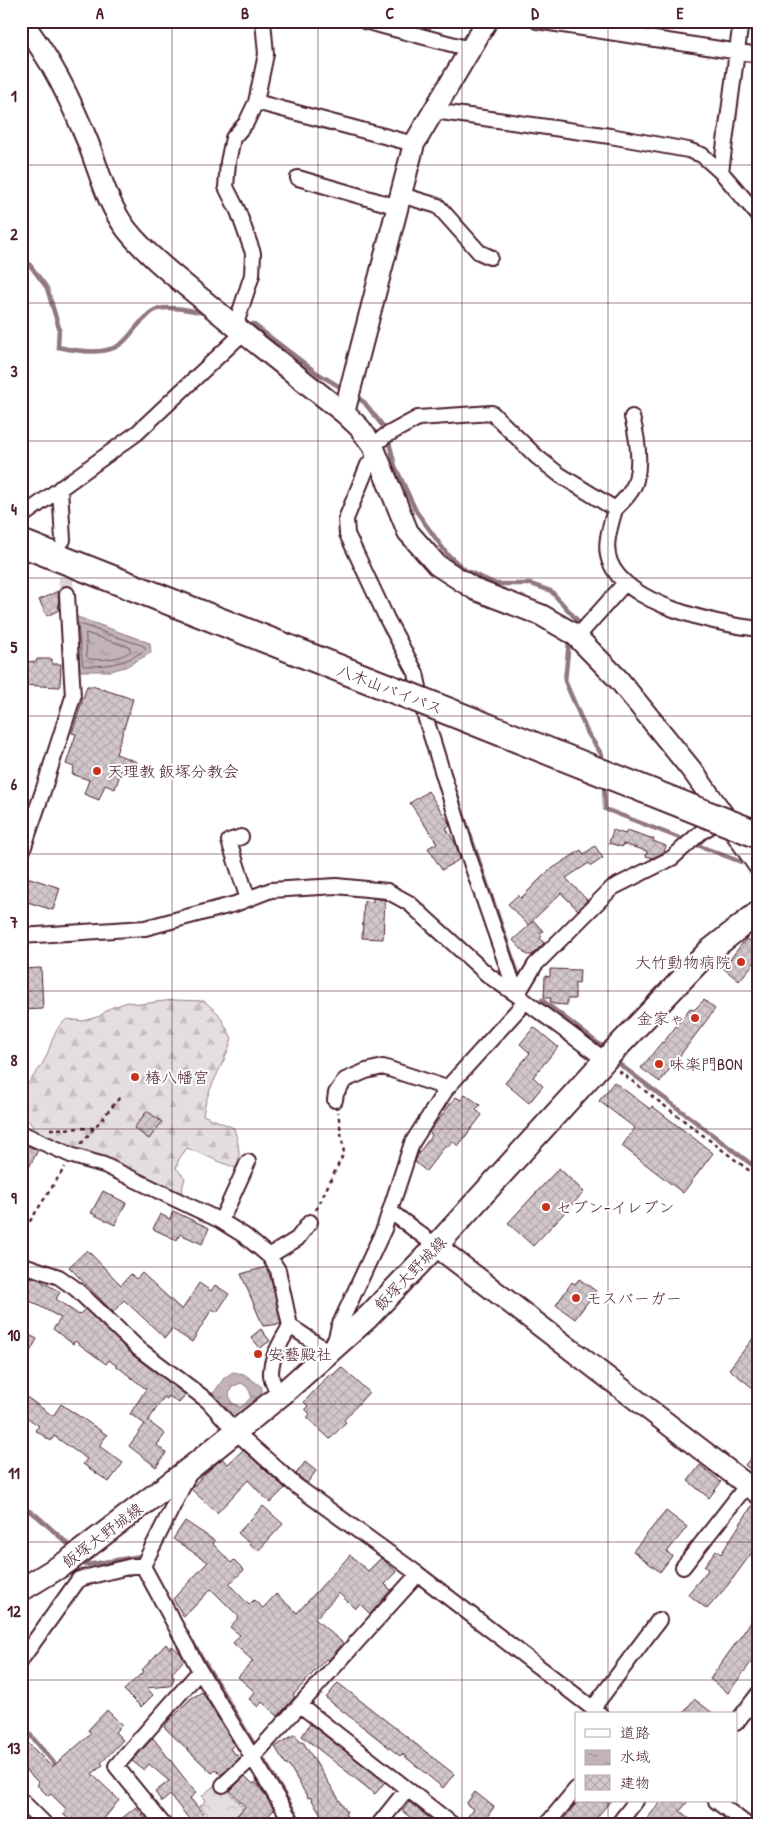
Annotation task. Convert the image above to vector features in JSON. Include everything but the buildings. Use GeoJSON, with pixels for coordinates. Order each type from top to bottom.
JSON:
{"type":"FeatureCollection","features":[{"type":"Feature","properties":{"kind":"highway","name":"八木山バイパス"},"geometry":{"type":"LineString","coordinates":[[21,543],[759,835]]}},
{"type":"Feature","properties":{"kind":"main road","name":"飯塚大野城線"},"geometry":{"type":"LineString","coordinates":[[21,1590],[73,1571],[193,1466],[282,1394],[368,1317],[436,1246],[605,1060],[708,952],[759,912]]}},
{"type":"Feature","properties":{"kind":"street"},"geometry":{"type":"LineString","coordinates":[[22,21],[28,35],[58,75],[87,141],[107,194],[127,230],[166,269],[239,330],[348,399]]}},
{"type":"Feature","properties":{"kind":"street"},"geometry":{"type":"LineString","coordinates":[[21,517],[137,433],[239,330],[252,275],[253,253],[238,211],[226,187],[228,162],[233,138],[246,123],[256,102],[266,54],[263,21]]}},
{"type":"Feature","properties":{"kind":"street"},"geometry":{"type":"LineString","coordinates":[[364,21],[470,48]]}},
{"type":"Feature","properties":{"kind":"street"},"geometry":{"type":"LineString","coordinates":[[487,21],[414,144],[348,399],[359,427],[381,443],[408,532],[437,565],[476,590],[541,615],[577,637],[619,680],[694,774],[758,862]]}},
{"type":"Feature","properties":{"kind":"street"},"geometry":{"type":"LineString","coordinates":[[537,21],[759,55]]}},
{"type":"Feature","properties":{"kind":"street"},"geometry":{"type":"LineString","coordinates":[[721,172],[741,21]]}},
{"type":"Feature","properties":{"kind":"street"},"geometry":{"type":"LineString","coordinates":[[256,102],[414,144]]}},
{"type":"Feature","properties":{"kind":"street"},"geometry":{"type":"LineString","coordinates":[[434,111],[688,150],[702,155],[721,172],[759,216]]}},
{"type":"Feature","properties":{"kind":"street"},"geometry":{"type":"LineString","coordinates":[[298,178],[400,201],[438,206],[479,252],[490,257]]}},
{"type":"Feature","properties":{"kind":"street"},"geometry":{"type":"LineString","coordinates":[[521,998],[467,851],[425,716],[416,673],[347,534],[346,519],[368,465],[381,443],[418,418],[492,412],[537,457],[560,474],[616,509]]}},
{"type":"Feature","properties":{"kind":"street"},"geometry":{"type":"LineString","coordinates":[[632,417],[636,432],[638,458],[636,481],[629,495],[616,509],[608,536],[607,552],[610,563],[625,583],[644,595],[681,612],[728,626],[759,629]]}},
{"type":"Feature","properties":{"kind":"street"},"geometry":{"type":"LineString","coordinates":[[60,488],[63,540]]}},
{"type":"Feature","properties":{"kind":"street"},"geometry":{"type":"LineString","coordinates":[[577,637],[625,583]]}},
{"type":"Feature","properties":{"kind":"street"},"geometry":{"type":"LineString","coordinates":[[21,854],[72,697],[67,594]]}},
{"type":"Feature","properties":{"kind":"street"},"geometry":{"type":"LineString","coordinates":[[290,1326],[332,1350],[339,1326],[384,1229],[412,1143],[447,1088],[521,998],[535,965],[612,888],[672,858],[696,837],[725,816]]}},
{"type":"Feature","properties":{"kind":"street"},"geometry":{"type":"LineString","coordinates":[[240,837],[229,841],[248,899]]}},
{"type":"Feature","properties":{"kind":"street"},"geometry":{"type":"LineString","coordinates":[[21,936],[145,928],[248,899],[271,890],[336,886],[388,891],[409,903],[471,962],[605,1060]]}},
{"type":"Feature","properties":{"kind":"street"},"geometry":{"type":"LineString","coordinates":[[335,1100],[336,1093],[345,1080],[366,1071],[383,1067],[447,1088]]}},
{"type":"Feature","properties":{"kind":"street"},"geometry":{"type":"LineString","coordinates":[[21,1134],[76,1151],[221,1221],[245,1236],[269,1256],[278,1270],[290,1326],[276,1350],[272,1372],[274,1384],[282,1394]]}},
{"type":"Feature","properties":{"kind":"street"},"geometry":{"type":"LineString","coordinates":[[221,1221],[248,1162]]}},
{"type":"Feature","properties":{"kind":"street"},"geometry":{"type":"LineString","coordinates":[[390,1211],[753,1490],[683,1567]]}},
{"type":"Feature","properties":{"kind":"street"},"geometry":{"type":"LineString","coordinates":[[269,1256],[297,1239],[310,1222]]}},
{"type":"Feature","properties":{"kind":"street"},"geometry":{"type":"LineString","coordinates":[[21,1264],[59,1277],[76,1289],[139,1349],[208,1401],[236,1432],[294,1485],[418,1574],[596,1711],[659,1620]]}},
{"type":"Feature","properties":{"kind":"street"},"geometry":{"type":"LineString","coordinates":[[143,1566],[193,1466]]}},
{"type":"Feature","properties":{"kind":"street"},"geometry":{"type":"LineString","coordinates":[[21,1660],[73,1571],[143,1566]]}},
{"type":"Feature","properties":{"kind":"street"},"geometry":{"type":"LineString","coordinates":[[143,1566],[200,1671],[293,1824]]}},
{"type":"Feature","properties":{"kind":"street"},"geometry":{"type":"LineString","coordinates":[[223,1785],[253,1757],[418,1574]]}},
{"type":"Feature","properties":{"kind":"street"},"geometry":{"type":"LineString","coordinates":[[163,1824],[116,1766],[200,1671]]}},
{"type":"Feature","properties":{"kind":"street"},"geometry":{"type":"LineString","coordinates":[[738,1720],[759,1694]]}},
{"type":"Feature","properties":{"kind":"street"},"geometry":{"type":"LineString","coordinates":[[300,1705],[452,1824]]}},
{"type":"Feature","properties":{"kind":"street"},"geometry":{"type":"LineString","coordinates":[[379,1824],[407,1789]]}},
{"type":"Feature","properties":{"kind":"street"},"geometry":{"type":"LineString","coordinates":[[547,1824],[575,1790]]}},
{"type":"Feature","properties":{"kind":"street"},"geometry":{"type":"LineString","coordinates":[[21,1800],[45,1824]]}},
{"type":"Feature","properties":{"kind":"street"},"geometry":{"type":"LineString","coordinates":[[618,1824],[635,1802]]}},
{"type":"Feature","properties":{"kind":"street"},"geometry":{"type":"LineString","coordinates":[[717,1802],[746,1824]]}},
{"type":"Feature","properties":{"kind":"path"},"geometry":{"type":"LineString","coordinates":[[605,1060],[759,1178]]}},
{"type":"Feature","properties":{"kind":"path"},"geometry":{"type":"LineString","coordinates":[[21,1235],[76,1151],[121,1096]]}},
{"type":"Feature","properties":{"kind":"path"},"geometry":{"type":"LineString","coordinates":[[310,1222],[344,1153],[335,1100]]}},
{"type":"Feature","properties":{"kind":"path"},"geometry":{"type":"LineString","coordinates":[[50,1129],[95,1128]]}},
{"type":"Feature","properties":{"kind":"green space"},"geometry":{"type":"Polygon","coordinates":[[[173,1000],[204,1001],[218,1013],[232,1038],[208,1095],[203,1115],[234,1128],[238,1143],[239,1159],[235,1168],[187,1148],[179,1159],[176,1168],[185,1178],[181,1194],[172,1196],[44,1141],[23,1114],[20,1106],[23,1092],[45,1059],[58,1028],[67,1019],[83,1021],[100,1016],[110,1008],[128,1002],[141,1004],[173,1000]]]}},
{"type":"Feature","properties":{"kind":"green space"},"geometry":{"type":"Polygon","coordinates":[[[219,1781],[243,1808],[229,1824],[216,1824],[200,1806],[206,1800],[202,1796],[219,1781]]]}},
{"type":"Feature","properties":{"kind":"water"},"geometry":{"type":"Polygon","coordinates":[[[72,615],[150,643],[151,653],[125,667],[111,671],[77,671],[72,615]]]}},
{"type":"Feature","properties":{"kind":"water"},"geometry":{"type":"Polygon","coordinates":[[[233,1372],[244,1374],[262,1387],[262,1399],[237,1421],[210,1398],[224,1378],[233,1372]],[[241,1383],[232,1387],[229,1394],[231,1402],[240,1407],[251,1397],[247,1387],[241,1383]]]}},
{"type":"Feature","properties":{"kind":"waterway"},"geometry":{"type":"LineString","coordinates":[[21,253],[47,288],[59,328],[58,347],[91,351],[108,350],[116,347],[125,341],[139,323],[158,309],[175,308],[204,313]]}},
{"type":"Feature","properties":{"kind":"waterway"},"geometry":{"type":"LineString","coordinates":[[253,324],[317,373],[345,390]]}},
{"type":"Feature","properties":{"kind":"waterway"},"geometry":{"type":"LineString","coordinates":[[354,396],[364,402],[386,430],[395,466],[416,511],[447,554],[465,570],[496,584],[531,584],[551,591],[578,621]]}},
{"type":"Feature","properties":{"kind":"waterway"},"geometry":{"type":"LineString","coordinates":[[569,642],[565,681],[587,732],[602,755],[602,763]]}},
{"type":"Feature","properties":{"kind":"waterway"},"geometry":{"type":"LineString","coordinates":[[604,783],[605,809],[741,862]]}},
{"type":"Feature","properties":{"kind":"waterway"},"geometry":{"type":"LineString","coordinates":[[457,797],[518,974]]}},
{"type":"Feature","properties":{"kind":"waterway"},"geometry":{"type":"LineString","coordinates":[[542,1000],[600,1045]]}},
{"type":"Feature","properties":{"kind":"waterway"},"geometry":{"type":"LineString","coordinates":[[618,1063],[759,1170]]}},
{"type":"Feature","properties":{"kind":"waterway"},"geometry":{"type":"LineString","coordinates":[[21,1506],[37,1516],[69,1545]]}},
{"type":"Feature","properties":{"kind":"waterway"},"geometry":{"type":"LineString","coordinates":[[86,1565],[141,1556]]}},
{"type":"Feature","properties":{"kind":"waterway"},"geometry":{"type":"LineString","coordinates":[[193,1643],[255,1746]]}},
{"type":"Feature","properties":{"kind":"waterway"},"geometry":{"type":"LineString","coordinates":[[21,1724],[59,1769]]}},
{"type":"Feature","properties":{"kind":"waterway"},"geometry":{"type":"LineString","coordinates":[[263,1759],[302,1824]]}},
{"type":"Feature","properties":{"kind":"tunnel"},"geometry":{"type":"LineString","coordinates":[[64,556],[67,594]]}},
{"type":"Feature","properties":{"kind":"place","name":"天理教 飯塚分教会"},"geometry":{"type":"Point","coordinates":[97,771]}},
{"type":"Feature","properties":{"kind":"place","name":"大竹動物病院"},"geometry":{"type":"Point","coordinates":[741,962]}},
{"type":"Feature","properties":{"kind":"place","name":"金家ゃ"},"geometry":{"type":"Point","coordinates":[695,1018]}},
{"type":"Feature","properties":{"kind":"place","name":"味楽門BON"},"geometry":{"type":"Point","coordinates":[659,1064]}},
{"type":"Feature","properties":{"kind":"place","name":"椿八幡宮"},"geometry":{"type":"Point","coordinates":[135,1077]}},
{"type":"Feature","properties":{"kind":"place","name":"セブン-イレブン"},"geometry":{"type":"Point","coordinates":[546,1207]}},
{"type":"Feature","properties":{"kind":"place","name":"モスバーガー"},"geometry":{"type":"Point","coordinates":[576,1298]}},
{"type":"Feature","properties":{"kind":"place","name":"安藝殿社"},"geometry":{"type":"Point","coordinates":[258,1354]}}]}
